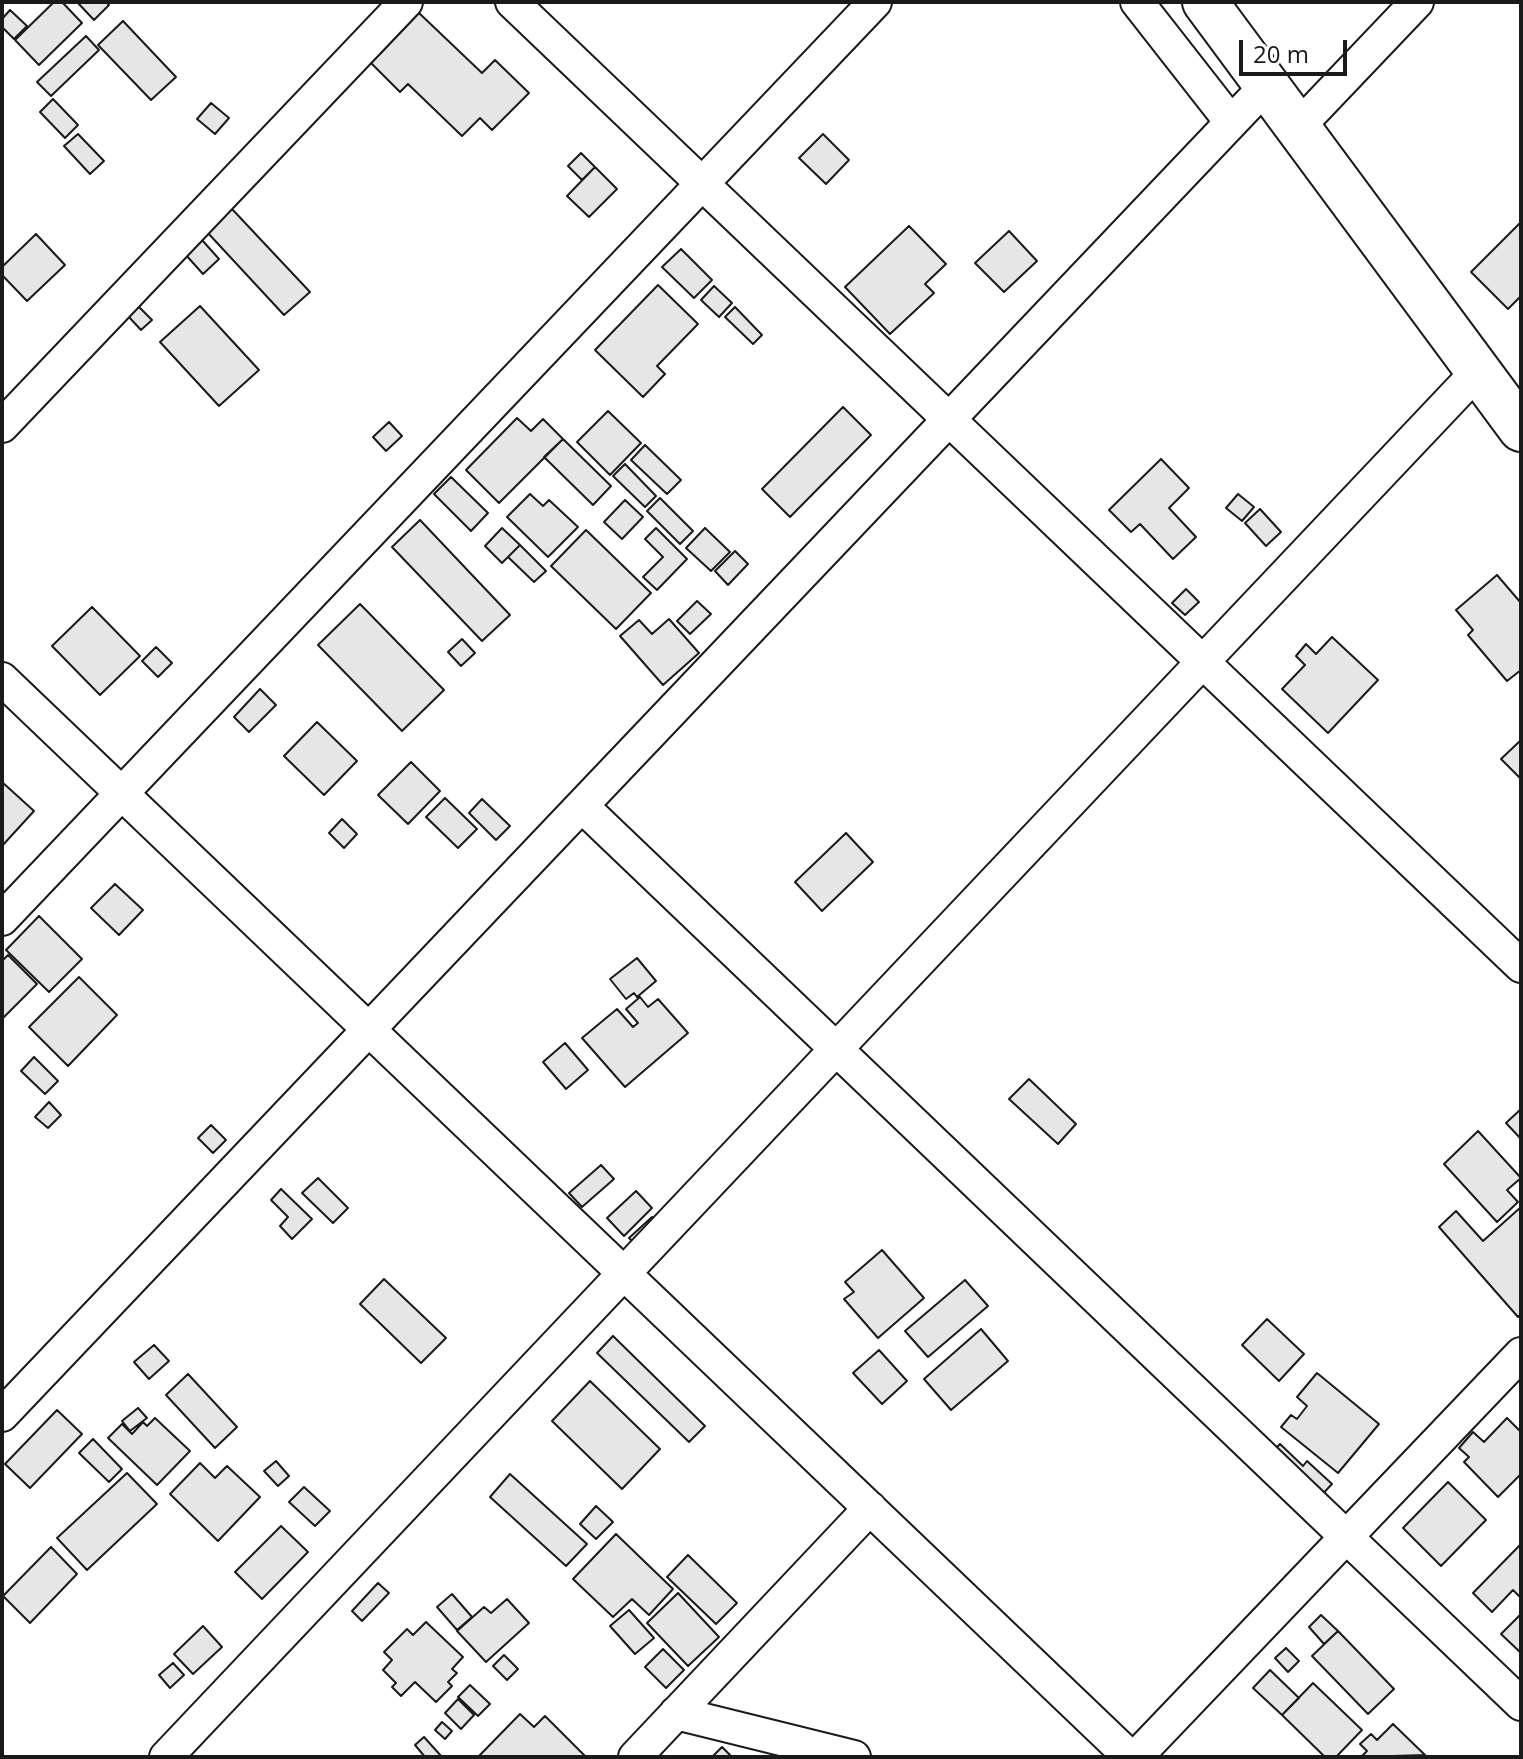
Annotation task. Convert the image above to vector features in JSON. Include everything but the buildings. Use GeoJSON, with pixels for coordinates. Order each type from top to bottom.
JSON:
{"type":"FeatureCollection","features":[{"type":"Feature","properties":{"kind":"main road"},"geometry":{"type":"LineString","coordinates":[[1205,2],[1506,398]]}},
{"type":"Feature","properties":{"kind":"street"},"geometry":{"type":"LineString","coordinates":[[2,426],[406,2]]}},
{"type":"Feature","properties":{"kind":"street"},"geometry":{"type":"LineString","coordinates":[[512,2],[1521,966]]}},
{"type":"Feature","properties":{"kind":"street"},"geometry":{"type":"LineString","coordinates":[[2,919],[875,2]]}},
{"type":"Feature","properties":{"kind":"street"},"geometry":{"type":"LineString","coordinates":[[1137,2],[1231,122]]}},
{"type":"Feature","properties":{"kind":"street"},"geometry":{"type":"LineString","coordinates":[[1298,127],[1417,2]]}},
{"type":"Feature","properties":{"kind":"street"},"geometry":{"type":"LineString","coordinates":[[2,1415],[1267,85]]}},
{"type":"Feature","properties":{"kind":"street"},"geometry":{"type":"LineString","coordinates":[[166,1757],[1203,662],[1506,398]]}},
{"type":"Feature","properties":{"kind":"street"},"geometry":{"type":"LineString","coordinates":[[2,679],[1133,1757],[1521,1354]]}},
{"type":"Feature","properties":{"kind":"street"},"geometry":{"type":"LineString","coordinates":[[582,806],[1521,1704]]}},
{"type":"Feature","properties":{"kind":"street"},"geometry":{"type":"LineString","coordinates":[[635,1757],[870,1508]]}},
{"type":"Feature","properties":{"kind":"street"},"geometry":{"type":"LineString","coordinates":[[676,1713],[854,1757]]}}]}
